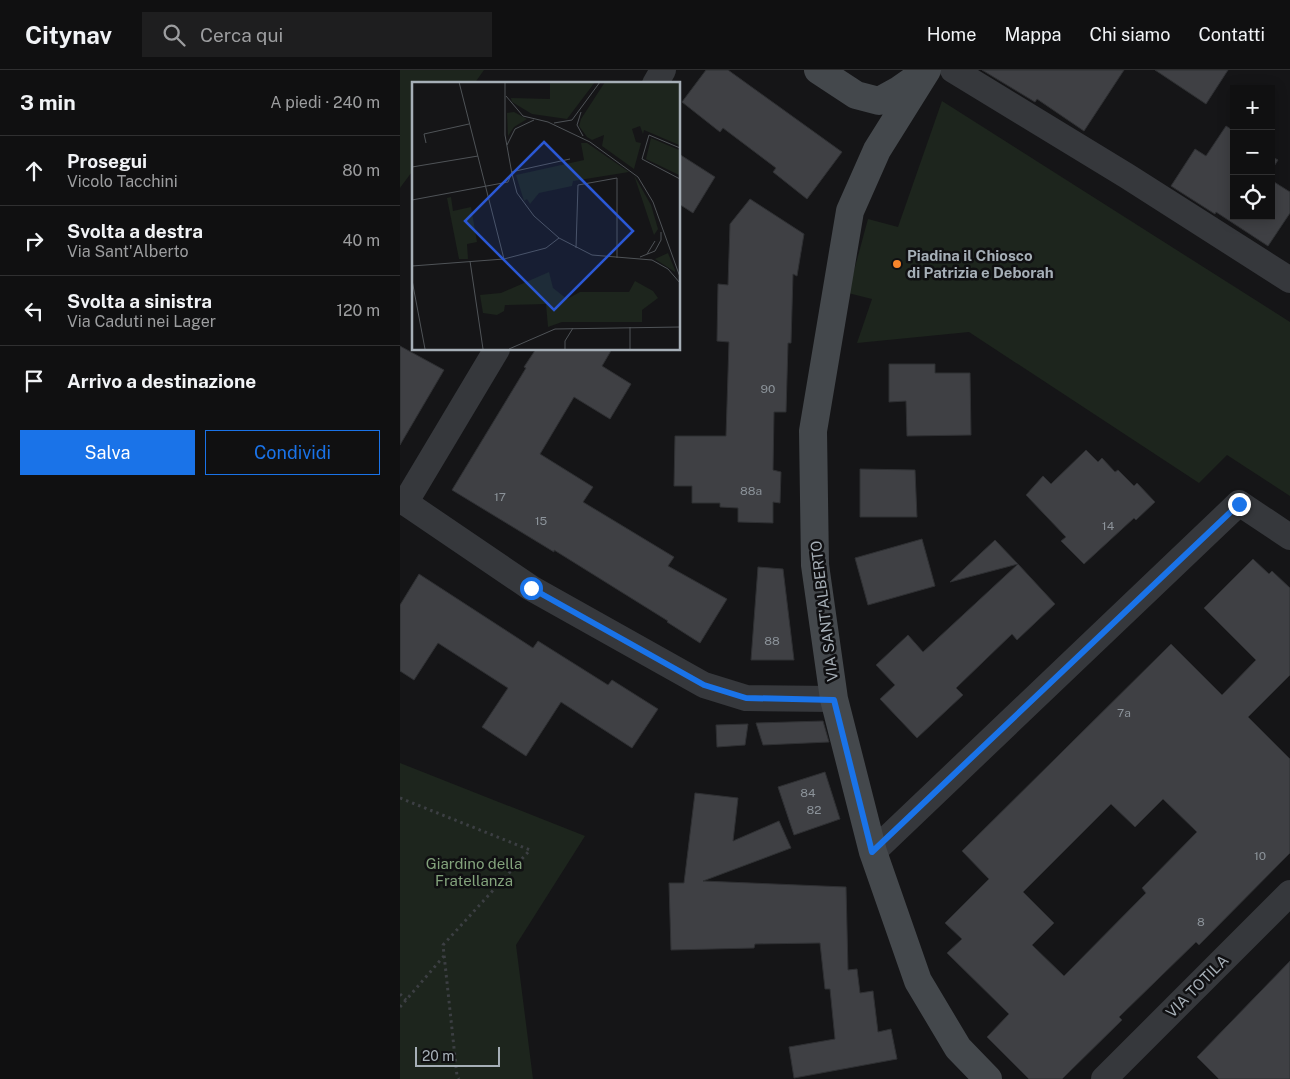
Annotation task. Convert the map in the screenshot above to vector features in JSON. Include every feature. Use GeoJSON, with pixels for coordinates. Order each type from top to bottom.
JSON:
{"type":"FeatureCollection","features":[{"type":"Feature","properties":{"kind":"street"},"geometry":{"type":"LineString","coordinates":[[656,82],[663,70]]}},
{"type":"Feature","properties":{"kind":"street"},"geometry":{"type":"LineString","coordinates":[[818,70],[856,95],[879,102],[926,70]]}},
{"type":"Feature","properties":{"kind":"street","name":"VIA SANT'ALBERTO"},"geometry":{"type":"LineString","coordinates":[[926,70],[877,150],[850,211],[813,431],[815,565],[834,700],[872,852],[918,981],[958,1048],[988,1079]]}},
{"type":"Feature","properties":{"kind":"street"},"geometry":{"type":"LineString","coordinates":[[953,70],[1127,176],[1290,280]]}},
{"type":"Feature","properties":{"kind":"street"},"geometry":{"type":"LineString","coordinates":[[496,350],[402,501],[531,588],[704,685],[746,698],[834,700]]}},
{"type":"Feature","properties":{"kind":"street"},"geometry":{"type":"LineString","coordinates":[[872,852],[1239,504],[1290,537]]}},
{"type":"Feature","properties":{"kind":"street","name":"VIA TOTILA"},"geometry":{"type":"LineString","coordinates":[[1104,1079],[1290,893]]}},
{"type":"Feature","properties":{"kind":"path"},"geometry":{"type":"LineString","coordinates":[[400,798],[530,850],[443,945],[458,1078],[452,1079]]}},
{"type":"Feature","properties":{"kind":"path"},"geometry":{"type":"LineString","coordinates":[[400,1007],[444,956]]}},
{"type":"Feature","properties":{"kind":"path"},"geometry":{"type":"LineString","coordinates":[[400,994],[406,1000]]}},
{"type":"Feature","properties":{"kind":"green space"},"geometry":{"type":"Polygon","coordinates":[[[400,70],[484,70],[475,82],[412,82],[412,172],[400,188],[400,70]]]}},
{"type":"Feature","properties":{"kind":"green space"},"geometry":{"type":"Polygon","coordinates":[[[942,101],[1290,322],[1290,496],[1227,455],[1199,483],[969,332],[857,343],[872,299],[848,293],[868,219],[898,227],[942,101]]]}},
{"type":"Feature","properties":{"kind":"green space","name":"Giardino della Fratellanza"},"geometry":{"type":"Polygon","coordinates":[[[400,763],[585,836],[516,945],[533,1079],[400,1079],[400,763]]]}},
{"type":"Feature","properties":{"kind":"building"},"geometry":{"type":"Polygon","coordinates":[[[706,70],[728,70],[842,152],[807,199],[773,172],[776,168],[723,128],[720,132],[682,102],[706,70]]]}},
{"type":"Feature","properties":{"kind":"building"},"geometry":{"type":"Polygon","coordinates":[[[982,70],[1124,70],[1084,131],[1037,99],[1035,102],[982,70]]]}},
{"type":"Feature","properties":{"kind":"building"},"geometry":{"type":"Polygon","coordinates":[[[1155,70],[1228,70],[1206,104],[1155,70]]]}},
{"type":"Feature","properties":{"kind":"building"},"geometry":{"type":"Polygon","coordinates":[[[1226,126],[1230,128],[1230,220],[1275,220],[1275,183],[1290,192],[1290,213],[1268,246],[1216,212],[1215,214],[1171,186],[1195,149],[1206,156],[1226,126]]]}},
{"type":"Feature","properties":{"kind":"building"},"geometry":{"type":"Polygon","coordinates":[[[680,155],[715,177],[693,213],[680,205],[680,155]]]}},
{"type":"Feature","properties":{"kind":"building"},"geometry":{"type":"Polygon","coordinates":[[[750,199],[804,234],[797,276],[793,274],[786,412],[774,412],[773,470],[781,472],[780,503],[773,502],[773,523],[738,522],[738,508],[720,507],[720,503],[692,503],[692,486],[674,486],[675,436],[726,436],[729,342],[717,341],[718,284],[728,285],[730,224],[750,199]]]}},
{"type":"Feature","properties":{"kind":"building"},"geometry":{"type":"Polygon","coordinates":[[[400,346],[444,370],[400,445],[400,346]]]}},
{"type":"Feature","properties":{"kind":"building"},"geometry":{"type":"Polygon","coordinates":[[[535,350],[611,350],[602,366],[631,384],[610,419],[574,397],[540,454],[593,487],[583,502],[674,557],[668,566],[727,599],[700,643],[554,550],[554,552],[452,490],[526,368],[524,367],[535,350]]]}},
{"type":"Feature","properties":{"kind":"building"},"geometry":{"type":"Polygon","coordinates":[[[889,364],[935,364],[935,373],[970,373],[971,435],[907,436],[906,401],[889,402],[889,364]]]}},
{"type":"Feature","properties":{"kind":"building"},"geometry":{"type":"Polygon","coordinates":[[[1086,450],[1098,462],[1102,458],[1115,472],[1118,470],[1134,486],[1137,483],[1155,502],[1136,520],[1134,518],[1084,564],[1061,541],[1066,537],[1026,495],[1043,476],[1051,484],[1086,450]]]}},
{"type":"Feature","properties":{"kind":"building"},"geometry":{"type":"Polygon","coordinates":[[[860,469],[915,470],[917,517],[860,517],[860,469]]]}},
{"type":"Feature","properties":{"kind":"building"},"geometry":{"type":"Polygon","coordinates":[[[922,539],[935,586],[868,605],[855,558],[922,539]]]}},
{"type":"Feature","properties":{"kind":"building"},"geometry":{"type":"Polygon","coordinates":[[[995,540],[1018,564],[950,582],[995,540]]]}},
{"type":"Feature","properties":{"kind":"building"},"geometry":{"type":"Polygon","coordinates":[[[1253,559],[1269,574],[1272,571],[1290,588],[1290,675],[1248,717],[1290,759],[1290,853],[1199,945],[1196,942],[1119,1017],[1122,1020],[1062,1079],[1029,1079],[987,1037],[1009,1014],[947,953],[962,939],[945,923],[989,879],[962,851],[1171,644],[1222,695],[1256,660],[1204,608],[1253,559]],[[1163,799],[1135,827],[1111,804],[1023,892],[1054,923],[1032,945],[1064,976],[1146,893],[1142,888],[1197,832],[1163,799]]]}},
{"type":"Feature","properties":{"kind":"building"},"geometry":{"type":"Polygon","coordinates":[[[1018,564],[1055,604],[1017,640],[1012,634],[956,688],[963,695],[917,738],[880,699],[895,685],[876,665],[908,635],[923,652],[1018,564]]]}},
{"type":"Feature","properties":{"kind":"building"},"geometry":{"type":"Polygon","coordinates":[[[758,567],[783,569],[794,660],[751,660],[758,567]]]}},
{"type":"Feature","properties":{"kind":"building"},"geometry":{"type":"Polygon","coordinates":[[[419,574],[533,648],[538,641],[608,685],[612,680],[658,709],[632,748],[561,702],[526,756],[482,727],[508,688],[438,643],[414,680],[400,671],[400,605],[419,574]]]}},
{"type":"Feature","properties":{"kind":"building"},"geometry":{"type":"Polygon","coordinates":[[[823,721],[829,742],[763,745],[756,723],[823,721]]]}},
{"type":"Feature","properties":{"kind":"building"},"geometry":{"type":"Polygon","coordinates":[[[748,724],[745,745],[717,747],[716,725],[748,724]]]}},
{"type":"Feature","properties":{"kind":"building"},"geometry":{"type":"Polygon","coordinates":[[[825,772],[840,819],[794,835],[778,787],[825,772]]]}},
{"type":"Feature","properties":{"kind":"building"},"geometry":{"type":"Polygon","coordinates":[[[695,793],[738,798],[733,841],[779,821],[791,848],[703,881],[846,887],[848,970],[857,969],[860,993],[873,991],[878,1032],[891,1029],[897,1059],[794,1078],[789,1047],[835,1039],[830,989],[825,989],[820,943],[755,944],[754,948],[671,950],[669,883],[684,883],[695,793]]]}},
{"type":"Feature","properties":{"kind":"building"},"geometry":{"type":"Polygon","coordinates":[[[1290,961],[1290,1079],[1219,1079],[1197,1057],[1290,961]]]}},
{"type":"Feature","properties":{"kind":"place","name":"Piadina il Chiosco di Patrizia e Deborah"},"geometry":{"type":"Point","coordinates":[897,264]}},
{"type":"Feature","properties":{"kind":"route"},"geometry":{"type":"LineString","coordinates":[[531,588],[704,685],[746,698],[834,700],[872,852],[1239,504]]}}]}
